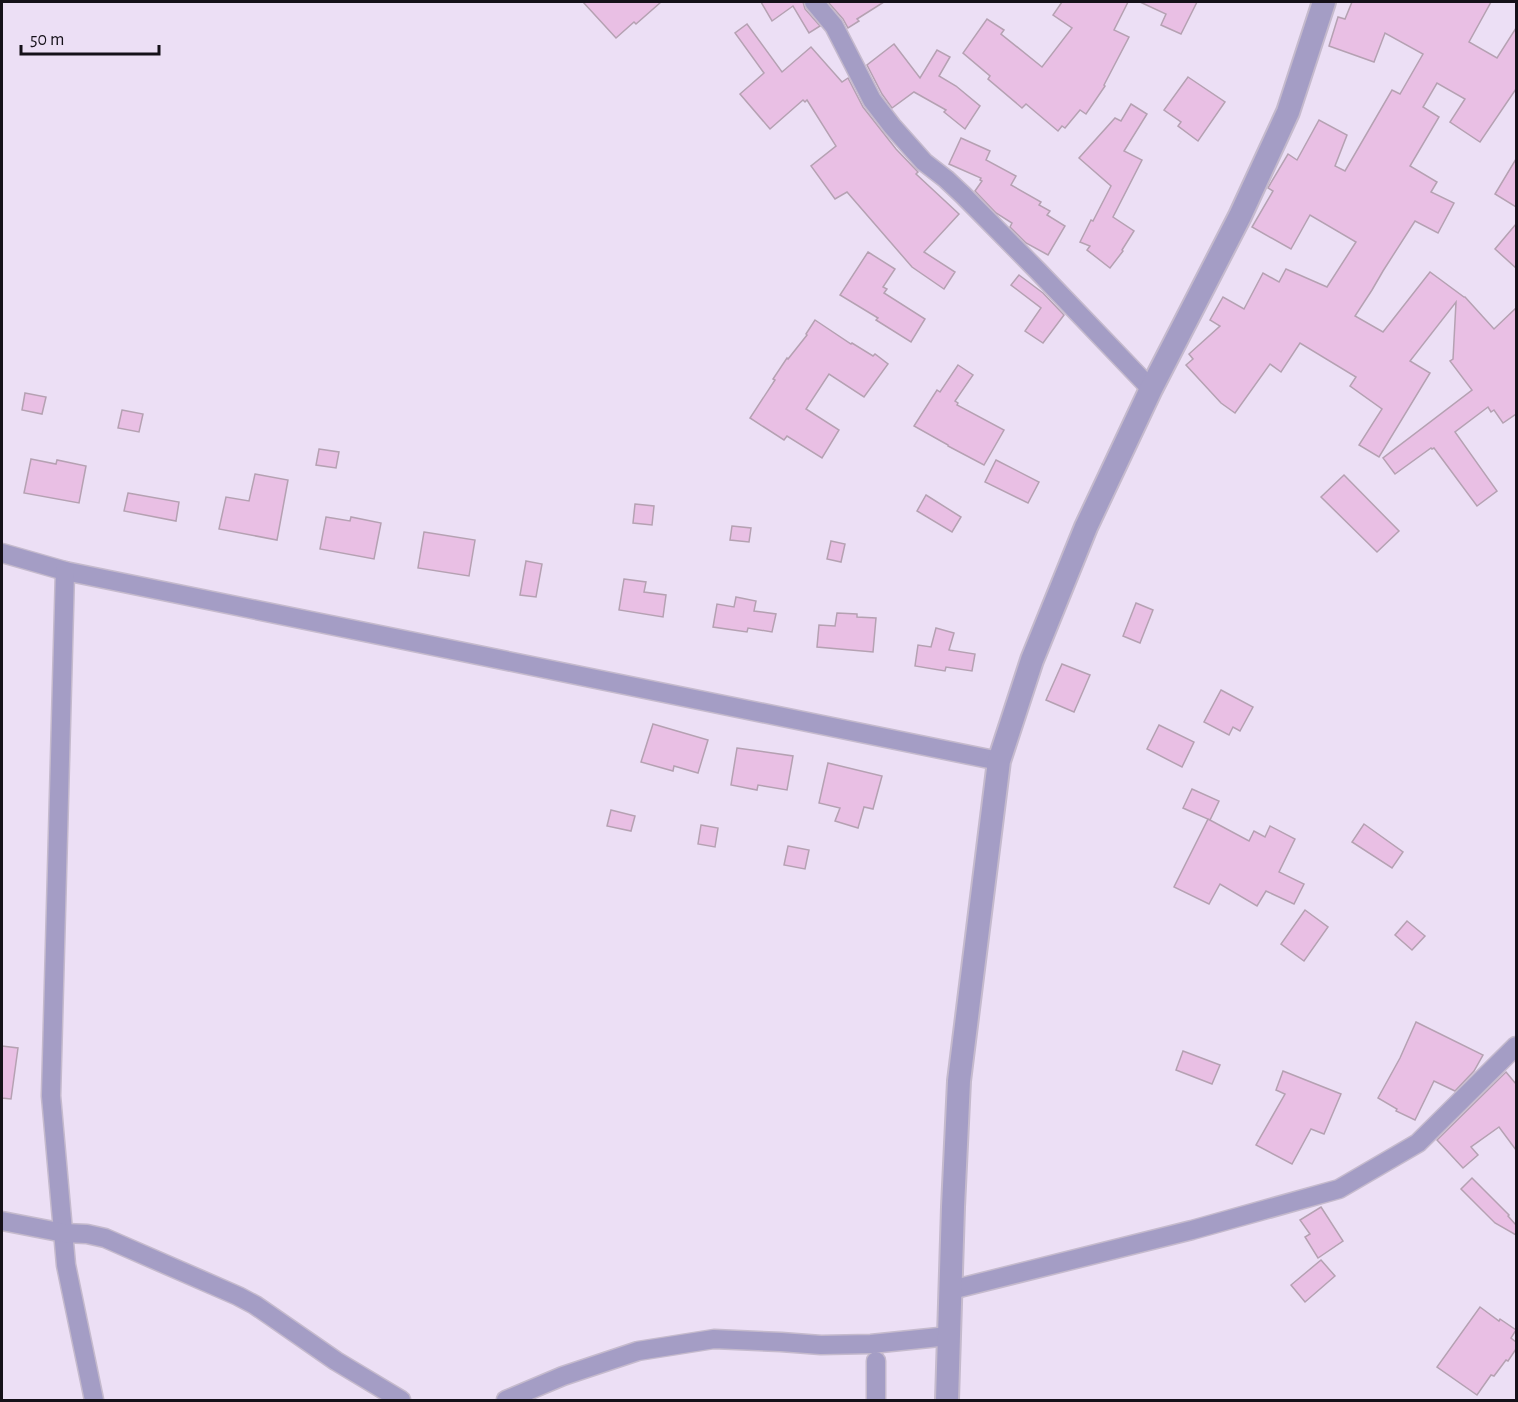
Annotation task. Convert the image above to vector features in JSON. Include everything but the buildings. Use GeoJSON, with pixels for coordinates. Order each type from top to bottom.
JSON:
{"type":"FeatureCollection","features":[{"type":"Feature","properties":{"kind":"street"},"geometry":{"type":"LineString","coordinates":[[814,2],[834,26],[872,100],[892,126],[924,162],[963,195],[1021,254],[1150,389]]}},
{"type":"Feature","properties":{"kind":"street"},"geometry":{"type":"LineString","coordinates":[[947,1401],[959,1081],[999,761],[1032,660],[1086,527],[1150,389],[1240,216],[1288,112],[1324,2]]}},
{"type":"Feature","properties":{"kind":"street"},"geometry":{"type":"LineString","coordinates":[[2,553],[65,571],[999,761]]}},
{"type":"Feature","properties":{"kind":"street"},"geometry":{"type":"LineString","coordinates":[[65,571],[51,1096],[66,1265],[94,1401]]}},
{"type":"Feature","properties":{"kind":"street"},"geometry":{"type":"LineString","coordinates":[[951,1290],[1180,1233],[1339,1190],[1418,1143],[1516,1047]]}},
{"type":"Feature","properties":{"kind":"street"},"geometry":{"type":"LineString","coordinates":[[2,1221],[105,1238],[238,1296],[401,1401]]}},
{"type":"Feature","properties":{"kind":"street"},"geometry":{"type":"LineString","coordinates":[[506,1401],[563,1376],[639,1351],[714,1340],[871,1344],[949,1336]]}},
{"type":"Feature","properties":{"kind":"street"},"geometry":{"type":"LineString","coordinates":[[876,1361],[876,1401]]}}]}
